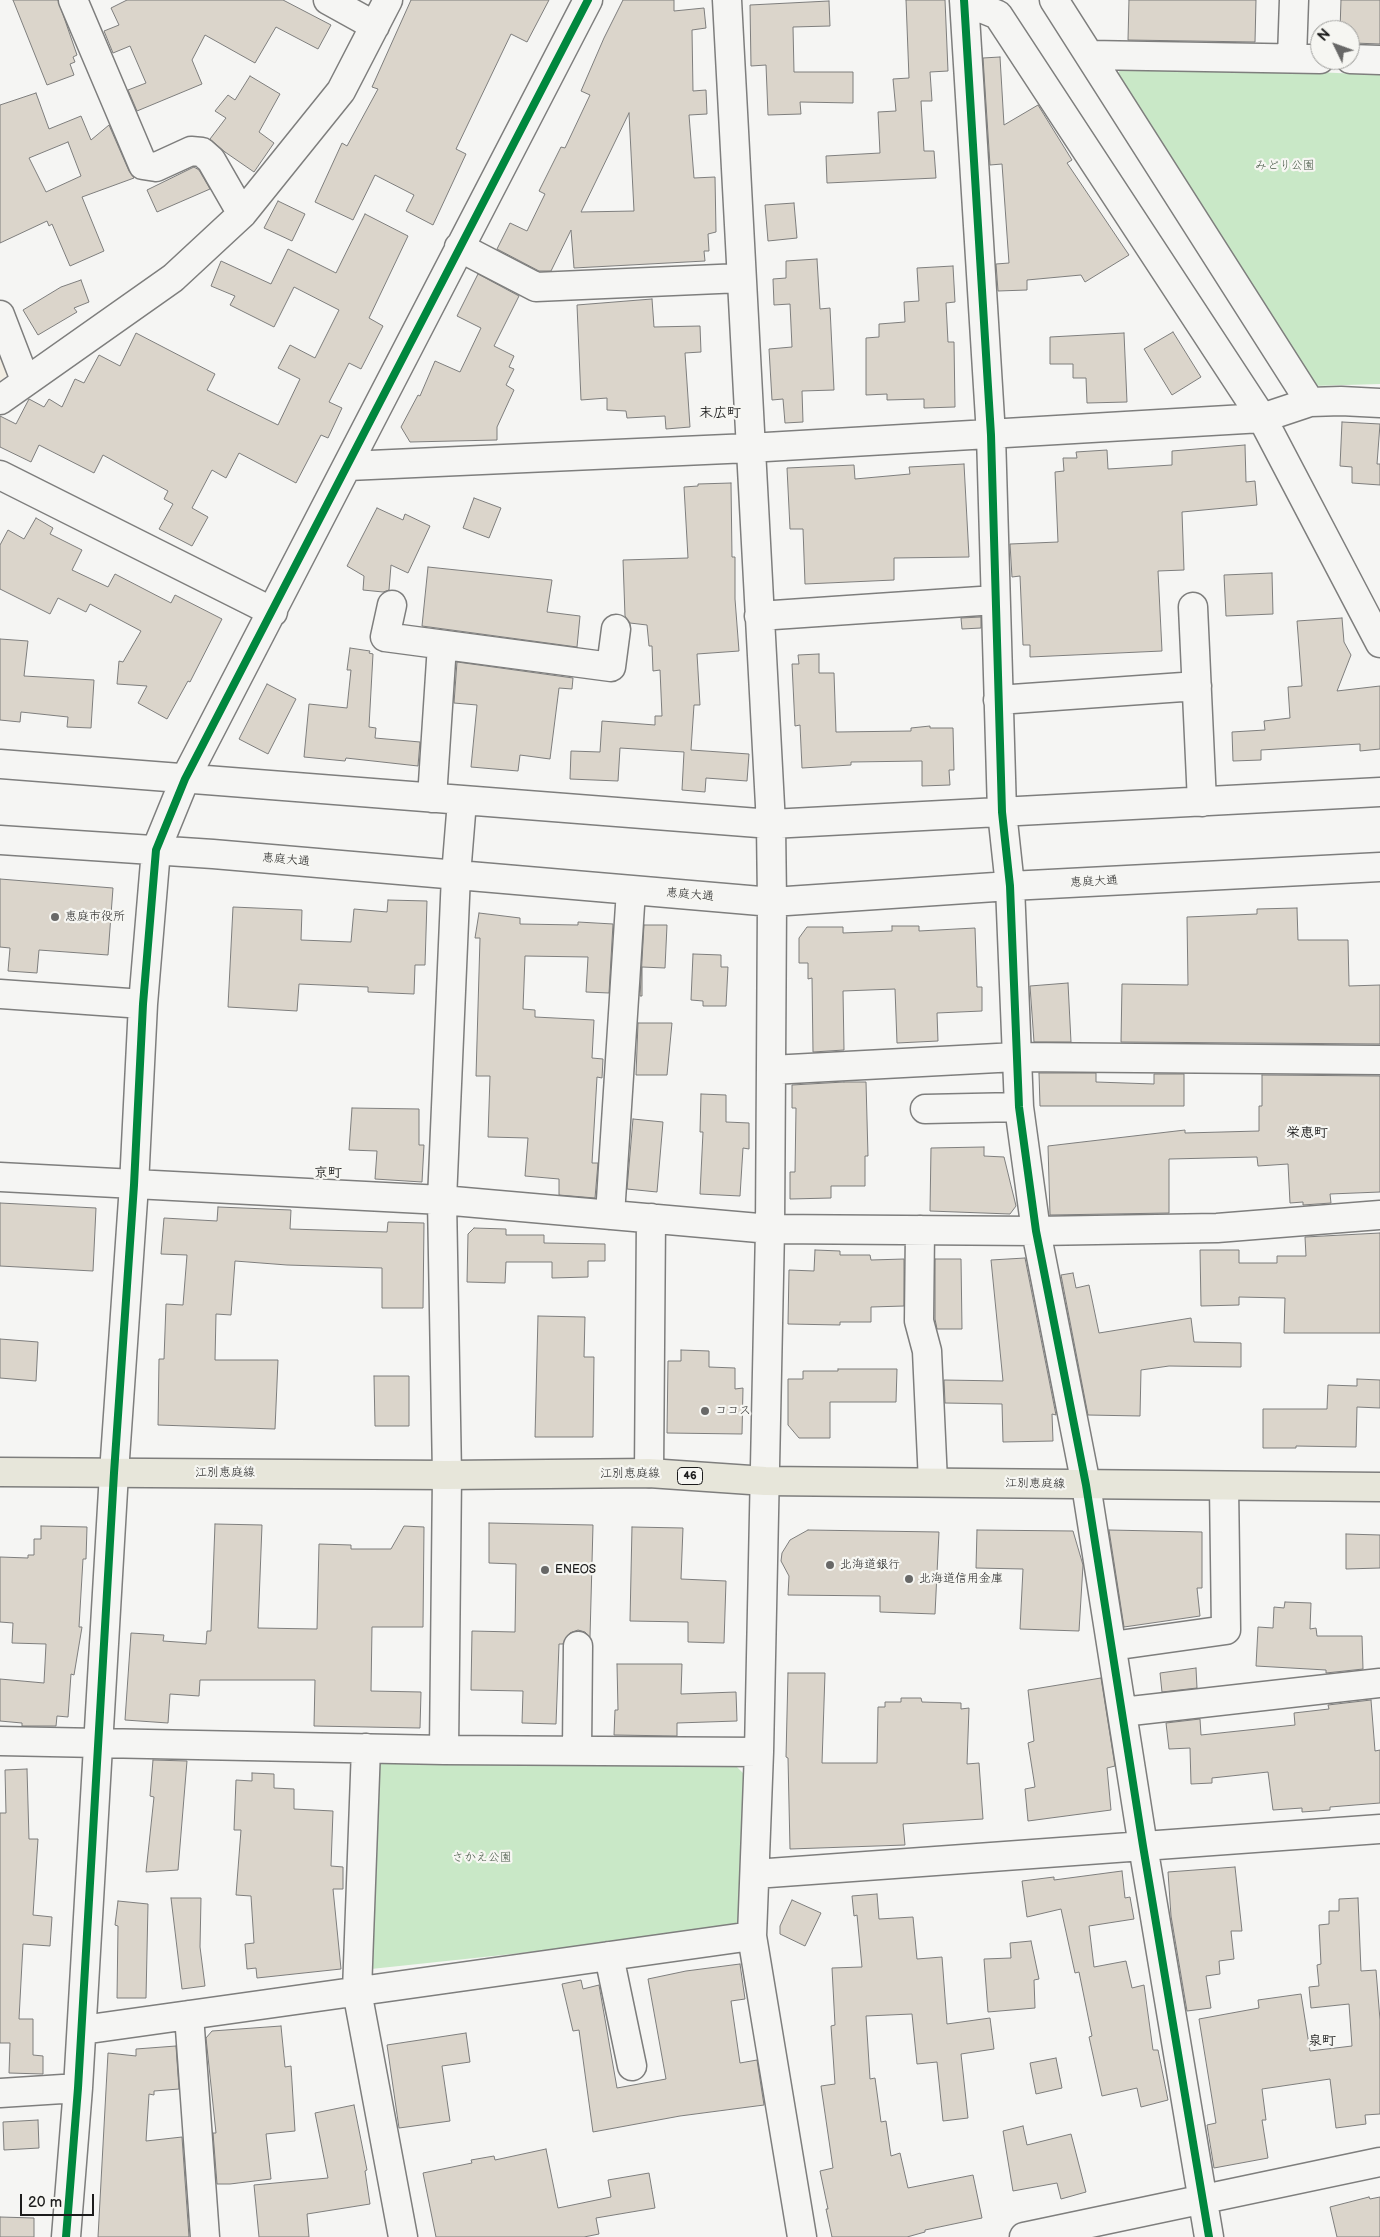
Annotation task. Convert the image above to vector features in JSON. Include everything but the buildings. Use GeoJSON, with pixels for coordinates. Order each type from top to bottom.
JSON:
{"type":"FeatureCollection","features":[{"type":"Feature","properties":{"kind":"main road","name":"江別恵庭線"},"geometry":{"type":"LineString","coordinates":[[0,1472],[336,1472],[447,1475],[649,1473],[765,1480],[1380,1487]]}},
{"type":"Feature","properties":{"kind":"street"},"geometry":{"type":"LineString","coordinates":[[73,0],[143,165],[156,167],[191,151],[202,152],[211,160],[242,214]]}},
{"type":"Feature","properties":{"kind":"street"},"geometry":{"type":"LineString","coordinates":[[328,0],[375,26]]}},
{"type":"Feature","properties":{"kind":"street"},"geometry":{"type":"LineString","coordinates":[[0,400],[25,380],[173,278],[242,214],[341,91],[388,0]]}},
{"type":"Feature","properties":{"kind":"street"},"geometry":{"type":"LineString","coordinates":[[66,2237],[82,2030],[114,1473],[134,1185],[143,1004],[156,850],[185,779],[588,0]]}},
{"type":"Feature","properties":{"kind":"street"},"geometry":{"type":"LineString","coordinates":[[727,0],[749,448],[771,824],[770,1229],[759,1752],[752,1936],[802,2237]]}},
{"type":"Feature","properties":{"kind":"street"},"geometry":{"type":"LineString","coordinates":[[1054,0],[1310,402]]}},
{"type":"Feature","properties":{"kind":"street"},"geometry":{"type":"LineString","coordinates":[[1292,58],[1294,0]]}},
{"type":"Feature","properties":{"kind":"street"},"geometry":{"type":"LineString","coordinates":[[1209,2237],[1143,1846],[1086,1485],[1036,1231],[1019,1107],[1010,886],[1002,812],[991,435],[964,1],[998,15],[1262,418],[1380,643]]}},
{"type":"Feature","properties":{"kind":"street"},"geometry":{"type":"LineString","coordinates":[[1090,55],[1310,59]]}},
{"type":"Feature","properties":{"kind":"street"},"geometry":{"type":"LineString","coordinates":[[1360,59],[1380,60]]}},
{"type":"Feature","properties":{"kind":"street"},"geometry":{"type":"LineString","coordinates":[[459,247],[536,286],[740,278]]}},
{"type":"Feature","properties":{"kind":"street"},"geometry":{"type":"LineString","coordinates":[[0,314],[25,380]]}},
{"type":"Feature","properties":{"kind":"street"},"geometry":{"type":"LineString","coordinates":[[348,466],[991,435],[1262,418],[1310,402],[1380,403]]}},
{"type":"Feature","properties":{"kind":"street"},"geometry":{"type":"LineString","coordinates":[[0,475],[272,612]]}},
{"type":"Feature","properties":{"kind":"street"},"geometry":{"type":"LineString","coordinates":[[759,616],[995,600]]}},
{"type":"Feature","properties":{"kind":"street"},"geometry":{"type":"LineString","coordinates":[[392,605],[384,637],[611,668],[616,629]]}},
{"type":"Feature","properties":{"kind":"street"},"geometry":{"type":"LineString","coordinates":[[1193,607],[1202,802]]}},
{"type":"Feature","properties":{"kind":"street"},"geometry":{"type":"LineString","coordinates":[[432,798],[442,645]]}},
{"type":"Feature","properties":{"kind":"street"},"geometry":{"type":"LineString","coordinates":[[998,700],[1197,686]]}},
{"type":"Feature","properties":{"kind":"street"},"geometry":{"type":"LineString","coordinates":[[0,764],[771,824],[1380,792]]}},
{"type":"Feature","properties":{"kind":"street"},"geometry":{"type":"LineString","coordinates":[[444,1750],[447,1475],[442,1200],[456,875],[462,801]]}},
{"type":"Feature","properties":{"kind":"street","name":"恵庭大通"},"geometry":{"type":"LineString","coordinates":[[0,840],[156,850],[772,902],[1010,886],[1380,867]]}},
{"type":"Feature","properties":{"kind":"street"},"geometry":{"type":"LineString","coordinates":[[610,1215],[631,890]]}},
{"type":"Feature","properties":{"kind":"street"},"geometry":{"type":"LineString","coordinates":[[0,994],[143,1004]]}},
{"type":"Feature","properties":{"kind":"street"},"geometry":{"type":"LineString","coordinates":[[771,1070],[1016,1057],[1380,1060]]}},
{"type":"Feature","properties":{"kind":"street"},"geometry":{"type":"LineString","coordinates":[[925,1109],[1019,1107]]}},
{"type":"Feature","properties":{"kind":"street"},"geometry":{"type":"LineString","coordinates":[[0,1177],[442,1200],[770,1229],[1036,1231],[1217,1228],[1380,1214]]}},
{"type":"Feature","properties":{"kind":"street"},"geometry":{"type":"LineString","coordinates":[[649,1473],[651,1218]]}},
{"type":"Feature","properties":{"kind":"street"},"geometry":{"type":"LineString","coordinates":[[920,1230],[919,1321],[928,1351],[934,1482]]}},
{"type":"Feature","properties":{"kind":"street"},"geometry":{"type":"LineString","coordinates":[[1112,1646],[1226,1630],[1224,1486]]}},
{"type":"Feature","properties":{"kind":"street"},"geometry":{"type":"LineString","coordinates":[[577,1751],[578,1646]]}},
{"type":"Feature","properties":{"kind":"street"},"geometry":{"type":"LineString","coordinates":[[1122,1712],[1380,1683]]}},
{"type":"Feature","properties":{"kind":"street"},"geometry":{"type":"LineString","coordinates":[[0,1741],[444,1750],[759,1752]]}},
{"type":"Feature","properties":{"kind":"street"},"geometry":{"type":"LineString","coordinates":[[366,1748],[357,1991],[404,2237]]}},
{"type":"Feature","properties":{"kind":"street"},"geometry":{"type":"LineString","coordinates":[[755,1874],[1380,1829]]}},
{"type":"Feature","properties":{"kind":"street"},"geometry":{"type":"LineString","coordinates":[[82,2030],[752,1936]]}},
{"type":"Feature","properties":{"kind":"street"},"geometry":{"type":"LineString","coordinates":[[609,1956],[632,2066]]}},
{"type":"Feature","properties":{"kind":"street"},"geometry":{"type":"LineString","coordinates":[[189,2015],[204,2237]]}},
{"type":"Feature","properties":{"kind":"street"},"geometry":{"type":"LineString","coordinates":[[0,2092],[78,2088]]}},
{"type":"Feature","properties":{"kind":"street"},"geometry":{"type":"LineString","coordinates":[[1024,2237],[1380,2162]]}},
{"type":"Feature","properties":{"kind":"shaded area"},"geometry":{"type":"Polygon","coordinates":[[[0,343],[11,372],[0,381],[0,343]]]}},
{"type":"Feature","properties":{"kind":"green space","name":"みどり公園"},"geometry":{"type":"Polygon","coordinates":[[[1124,63],[1380,75],[1380,384],[1312,386],[1116,77],[1124,63]]]}},
{"type":"Feature","properties":{"kind":"green space","name":"さかえ公園"},"geometry":{"type":"Polygon","coordinates":[[[380,1759],[732,1762],[744,1774],[738,1930],[371,1969],[380,1759]]]}},
{"type":"Feature","properties":{"kind":"cycle path"},"geometry":{"type":"LineString","coordinates":[[66,2237],[78,2088],[114,1473],[134,1185],[143,1004],[156,850],[185,779],[588,0]]}},
{"type":"Feature","properties":{"kind":"cycle path"},"geometry":{"type":"LineString","coordinates":[[964,0],[991,435],[1002,812],[1010,886],[1019,1107],[1036,1231],[1086,1485],[1143,1846],[1209,2237]]}},
{"type":"Feature","properties":{"kind":"place","name":"恵庭市役所"},"geometry":{"type":"Point","coordinates":[55,917]}},
{"type":"Feature","properties":{"kind":"place","name":"ココス"},"geometry":{"type":"Point","coordinates":[705,1411]}},
{"type":"Feature","properties":{"kind":"place","name":"北海道銀行"},"geometry":{"type":"Point","coordinates":[830,1565]}},
{"type":"Feature","properties":{"kind":"place","name":"ENEOS"},"geometry":{"type":"Point","coordinates":[545,1570]}},
{"type":"Feature","properties":{"kind":"place","name":"北海道信用金庫"},"geometry":{"type":"Point","coordinates":[909,1579]}},
{"type":"Feature","properties":{"kind":"district","name":"末広町"},"geometry":{"type":"Point","coordinates":[720,413]}},
{"type":"Feature","properties":{"kind":"district","name":"栄恵町"},"geometry":{"type":"Point","coordinates":[1307,1133]}},
{"type":"Feature","properties":{"kind":"district","name":"京町"},"geometry":{"type":"Point","coordinates":[328,1173]}},
{"type":"Feature","properties":{"kind":"district","name":"泉町"},"geometry":{"type":"Point","coordinates":[1322,2041]}}]}
